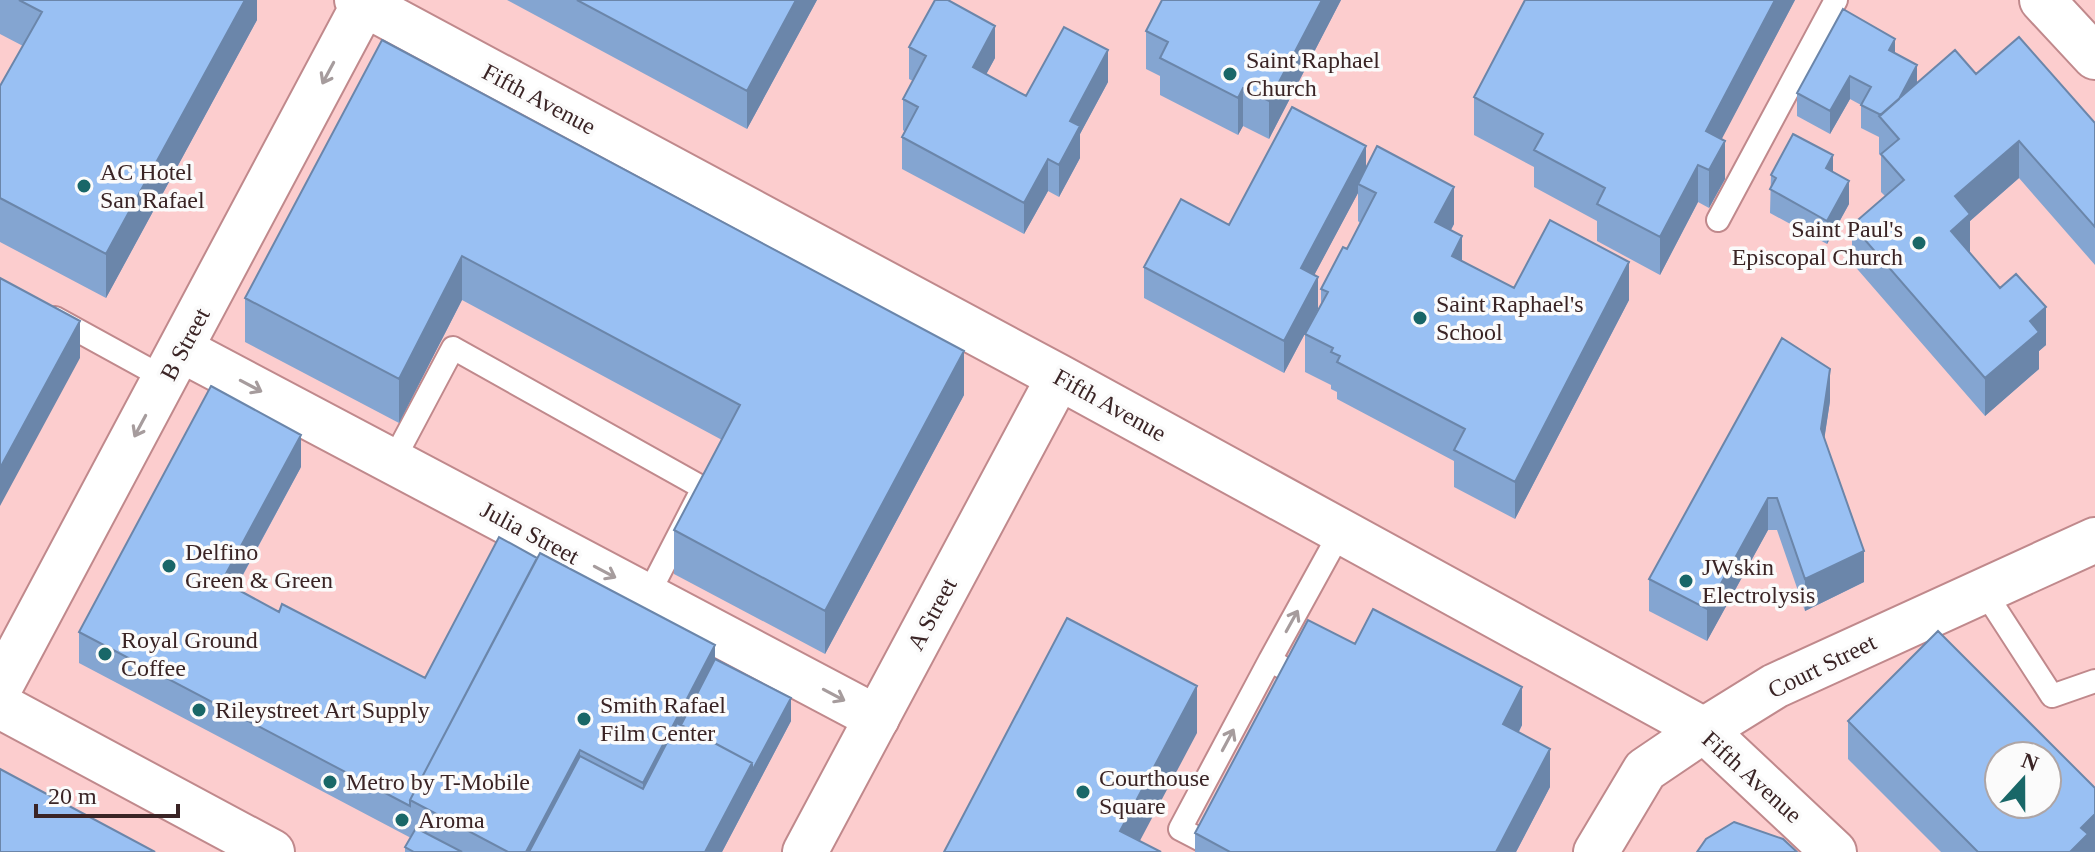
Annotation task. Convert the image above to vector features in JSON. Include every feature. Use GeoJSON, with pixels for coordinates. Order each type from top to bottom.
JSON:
{"type":"FeatureCollection","features":[{"type":"Feature","properties":{"kind":"street"},"geometry":{"type":"LineString","coordinates":[[2042,0],[2094,51]]}},
{"type":"Feature","properties":{"kind":"street","name":"B Street"},"geometry":{"type":"LineString","coordinates":[[0,687],[174,364],[362,1]]}},
{"type":"Feature","properties":{"kind":"street","name":"Fifth Avenue"},"geometry":{"type":"LineString","coordinates":[[362,1],[1704,730],[1834,852]]}},
{"type":"Feature","properties":{"kind":"street","name":"Julia Street"},"geometry":{"type":"LineString","coordinates":[[174,364],[393,461],[877,718]]}},
{"type":"Feature","properties":{"kind":"street","name":"A Street"},"geometry":{"type":"LineString","coordinates":[[805,852],[1059,377]]}},
{"type":"Feature","properties":{"kind":"street","name":"Court Street"},"geometry":{"type":"LineString","coordinates":[[1596,852],[1645,770],[1704,730],[1775,686],[2095,540]]}},
{"type":"Feature","properties":{"kind":"street"},"geometry":{"type":"LineString","coordinates":[[0,706],[272,852]]}},
{"type":"Feature","properties":{"kind":"lane"},"geometry":{"type":"LineString","coordinates":[[1718,220],[1836,0]]}},
{"type":"Feature","properties":{"kind":"lane"},"geometry":{"type":"LineString","coordinates":[[42,311],[174,364]]}},
{"type":"Feature","properties":{"kind":"lane"},"geometry":{"type":"LineString","coordinates":[[393,461],[453,348],[703,488],[648,595]]}},
{"type":"Feature","properties":{"kind":"lane"},"geometry":{"type":"LineString","coordinates":[[1209,844],[1180,829],[1341,531]]}},
{"type":"Feature","properties":{"kind":"lane"},"geometry":{"type":"LineString","coordinates":[[1984,591],[2052,696],[2095,681]]}},
{"type":"Feature","properties":{"kind":"lane"},"geometry":{"type":"LineString","coordinates":[[1270,660],[1298,677]]}},
{"type":"Feature","properties":{"kind":"building","name":"AC Hotel San Rafael"},"geometry":{"type":"Polygon","coordinates":[[[19,0],[245,0],[106,254],[0,198],[0,86],[42,12],[19,0]]]}},
{"type":"Feature","properties":{"kind":"building"},"geometry":{"type":"Polygon","coordinates":[[[577,0],[796,0],[747,91],[577,0]]]}},
{"type":"Feature","properties":{"kind":"building"},"geometry":{"type":"Polygon","coordinates":[[[935,0],[948,0],[995,26],[973,67],[1026,96],[1064,27],[1108,50],[1070,121],[1080,126],[1059,165],[1048,159],[1024,203],[902,137],[918,107],[903,99],[926,56],[909,47],[935,0]]]}},
{"type":"Feature","properties":{"kind":"building","name":"Saint Raphael Church"},"geometry":{"type":"Polygon","coordinates":[[[1162,0],[1322,0],[1269,101],[1243,88],[1238,98],[1160,58],[1168,42],[1146,31],[1162,0]]]}},
{"type":"Feature","properties":{"kind":"building"},"geometry":{"type":"Polygon","coordinates":[[[1525,0],[1775,0],[1706,131],[1725,141],[1709,170],[1698,165],[1660,237],[1597,204],[1605,188],[1534,150],[1543,134],[1474,97],[1525,0]]]}},
{"type":"Feature","properties":{"kind":"building"},"geometry":{"type":"Polygon","coordinates":[[[1843,9],[1895,39],[1889,50],[1917,65],[1899,99],[1881,115],[1861,105],[1871,87],[1850,76],[1830,111],[1797,93],[1843,9]]]}},
{"type":"Feature","properties":{"kind":"building","name":"Saint Paul's Episcopal Church"},"geometry":{"type":"Polygon","coordinates":[[[2019,37],[2095,123],[2095,227],[2019,141],[1955,196],[1970,214],[1951,231],[2000,288],[2016,274],[2046,307],[2030,321],[2039,332],[1985,378],[1852,225],[1904,180],[1881,154],[1899,139],[1879,116],[1955,50],[1976,74],[2019,37]]]}},
{"type":"Feature","properties":{"kind":"building"},"geometry":{"type":"Polygon","coordinates":[[[382,40],[964,351],[825,611],[674,530],[740,405],[462,256],[399,379],[245,298],[382,40]]]}},
{"type":"Feature","properties":{"kind":"building"},"geometry":{"type":"Polygon","coordinates":[[[1292,107],[1366,146],[1301,268],[1318,277],[1284,341],[1144,267],[1181,199],[1229,225],[1292,107]]]}},
{"type":"Feature","properties":{"kind":"building"},"geometry":{"type":"Polygon","coordinates":[[[1793,134],[1833,155],[1826,168],[1849,181],[1827,221],[1770,189],[1776,178],[1771,175],[1793,134]]]}},
{"type":"Feature","properties":{"kind":"building"},"geometry":{"type":"Polygon","coordinates":[[[1377,146],[1454,187],[1435,222],[1462,236],[1452,256],[1514,288],[1550,220],[1629,262],[1515,482],[1454,450],[1465,429],[1337,362],[1340,356],[1331,352],[1333,348],[1305,334],[1328,292],[1321,289],[1343,247],[1347,249],[1376,193],[1358,184],[1377,146]]]}},
{"type":"Feature","properties":{"kind":"building"},"geometry":{"type":"Polygon","coordinates":[[[0,278],[80,321],[0,468],[0,278]]]}},
{"type":"Feature","properties":{"kind":"building"},"geometry":{"type":"Polygon","coordinates":[[[1782,338],[1830,369],[1821,429],[1864,551],[1805,579],[1777,498],[1768,498],[1707,609],[1649,579],[1782,338]]]}},
{"type":"Feature","properties":{"kind":"building"},"geometry":{"type":"Polygon","coordinates":[[[211,386],[301,435],[222,581],[279,612],[282,604],[425,678],[499,537],[537,558],[410,800],[410,806],[79,632],[211,386]]]}},
{"type":"Feature","properties":{"kind":"building","name":"Smith Rafael Film Center"},"geometry":{"type":"Polygon","coordinates":[[[540,553],[715,645],[643,783],[580,750],[526,852],[508,852],[410,800],[540,553]]]}},
{"type":"Feature","properties":{"kind":"building"},"geometry":{"type":"Polygon","coordinates":[[[1373,609],[1522,687],[1503,724],[1550,749],[1496,852],[1230,852],[1195,833],[1308,620],[1355,644],[1373,609]]]}},
{"type":"Feature","properties":{"kind":"building","name":"Courthouse Square"},"geometry":{"type":"Polygon","coordinates":[[[1067,618],[1197,686],[1120,831],[1161,852],[944,852],[1067,618]]]}},
{"type":"Feature","properties":{"kind":"building"},"geometry":{"type":"Polygon","coordinates":[[[1938,631],[2047,740],[1983,740],[1983,820],[2063,820],[2063,756],[2095,788],[2095,814],[2081,828],[2088,834],[2070,852],[1978,852],[1848,721],[1938,631]]]}},
{"type":"Feature","properties":{"kind":"building"},"geometry":{"type":"Polygon","coordinates":[[[715,659],[791,698],[752,771],[752,763],[681,725],[715,659]]]}},
{"type":"Feature","properties":{"kind":"building"},"geometry":{"type":"Polygon","coordinates":[[[677,723],[752,763],[705,852],[529,852],[580,756],[643,789],[677,723]]]}},
{"type":"Feature","properties":{"kind":"building"},"geometry":{"type":"Polygon","coordinates":[[[0,769],[155,852],[0,852],[0,769]]]}},
{"type":"Feature","properties":{"kind":"building"},"geometry":{"type":"Polygon","coordinates":[[[1734,822],[1783,839],[1797,852],[1697,852],[1706,839],[1734,822]]]}},
{"type":"Feature","properties":{"kind":"building"},"geometry":{"type":"Polygon","coordinates":[[[416,828],[462,852],[414,852],[405,847],[416,828]]]}},
{"type":"Feature","properties":{"kind":"place","name":"Saint Raphael Church"},"geometry":{"type":"Point","coordinates":[1230,74]}},
{"type":"Feature","properties":{"kind":"place","name":"AC Hotel San Rafael"},"geometry":{"type":"Point","coordinates":[84,186]}},
{"type":"Feature","properties":{"kind":"place","name":"Saint Paul's Episcopal Church"},"geometry":{"type":"Point","coordinates":[1919,243]}},
{"type":"Feature","properties":{"kind":"place","name":"Saint Raphael's School"},"geometry":{"type":"Point","coordinates":[1420,318]}},
{"type":"Feature","properties":{"kind":"place","name":"Delfino Green & Green"},"geometry":{"type":"Point","coordinates":[169,566]}},
{"type":"Feature","properties":{"kind":"place","name":"JWskin Electrolysis"},"geometry":{"type":"Point","coordinates":[1686,581]}},
{"type":"Feature","properties":{"kind":"place","name":"Royal Ground Coffee"},"geometry":{"type":"Point","coordinates":[105,654]}},
{"type":"Feature","properties":{"kind":"place","name":"Rileystreet Art Supply"},"geometry":{"type":"Point","coordinates":[199,710]}},
{"type":"Feature","properties":{"kind":"place","name":"Smith Rafael Film Center"},"geometry":{"type":"Point","coordinates":[584,719]}},
{"type":"Feature","properties":{"kind":"place","name":"Metro by T-Mobile"},"geometry":{"type":"Point","coordinates":[330,782]}},
{"type":"Feature","properties":{"kind":"place","name":"Courthouse Square"},"geometry":{"type":"Point","coordinates":[1083,792]}},
{"type":"Feature","properties":{"kind":"place","name":"Aroma"},"geometry":{"type":"Point","coordinates":[402,820]}}]}
